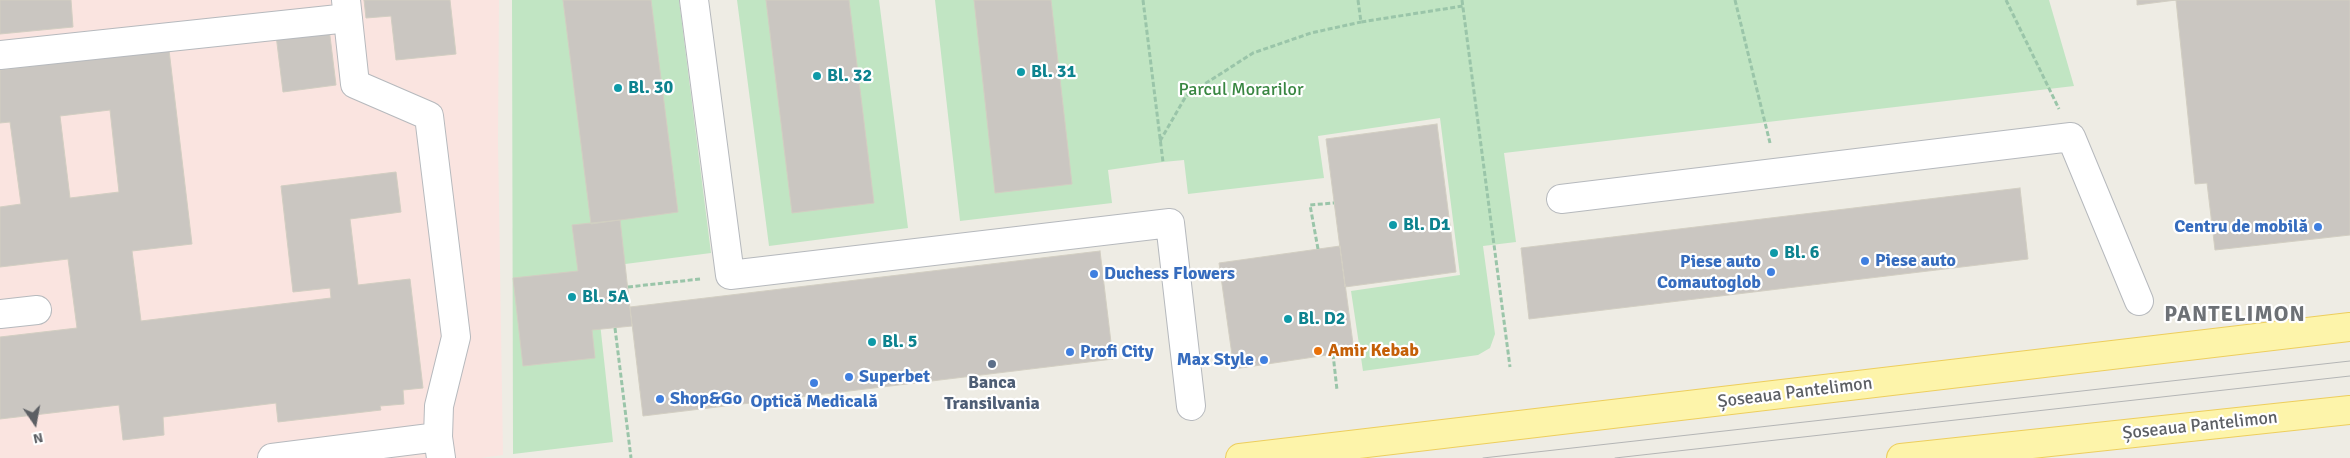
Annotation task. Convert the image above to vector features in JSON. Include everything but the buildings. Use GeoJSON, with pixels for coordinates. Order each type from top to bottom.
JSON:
{"type":"FeatureCollection","features":[{"type":"Feature","properties":{"kind":"main road","name":"Șoseaua Pantelimon"},"geometry":{"type":"LineString","coordinates":[[1240,458],[2350,326]]}},
{"type":"Feature","properties":{"kind":"main road","name":"Șoseaua Pantelimon"},"geometry":{"type":"LineString","coordinates":[[1901,458],[2350,410]]}},
{"type":"Feature","properties":{"kind":"lane"},"geometry":{"type":"LineString","coordinates":[[694,0],[730,275],[1170,223],[1191,406]]}},
{"type":"Feature","properties":{"kind":"lane"},"geometry":{"type":"LineString","coordinates":[[0,55],[347,9],[355,84],[429,116],[456,336],[439,406],[439,447],[272,458]]}},
{"type":"Feature","properties":{"kind":"lane"},"geometry":{"type":"LineString","coordinates":[[1561,199],[2071,137],[2139,301]]}},
{"type":"Feature","properties":{"kind":"lane"},"geometry":{"type":"LineString","coordinates":[[0,314],[36,310]]}},
{"type":"Feature","properties":{"kind":"path"},"geometry":{"type":"LineString","coordinates":[[1143,0],[1163,162]]}},
{"type":"Feature","properties":{"kind":"path"},"geometry":{"type":"LineString","coordinates":[[1358,0],[1361,22]]}},
{"type":"Feature","properties":{"kind":"path"},"geometry":{"type":"LineString","coordinates":[[1462,0],[1510,367]]}},
{"type":"Feature","properties":{"kind":"path"},"geometry":{"type":"LineString","coordinates":[[1735,0],[1777,174]]}},
{"type":"Feature","properties":{"kind":"path"},"geometry":{"type":"LineString","coordinates":[[2006,0],[2071,137]]}},
{"type":"Feature","properties":{"kind":"path"},"geometry":{"type":"LineString","coordinates":[[1160,141],[1186,96],[1245,58],[1310,33],[1361,22],[1463,6]]}},
{"type":"Feature","properties":{"kind":"path"},"geometry":{"type":"LineString","coordinates":[[1318,249],[1310,206],[1334,203]]}},
{"type":"Feature","properties":{"kind":"path"},"geometry":{"type":"LineString","coordinates":[[628,287],[730,275]]}},
{"type":"Feature","properties":{"kind":"path"},"geometry":{"type":"LineString","coordinates":[[615,328],[631,458]]}},
{"type":"Feature","properties":{"kind":"path"},"geometry":{"type":"LineString","coordinates":[[1333,354],[1338,390]]}},
{"type":"Feature","properties":{"kind":"shaded area"},"geometry":{"type":"Polygon","coordinates":[[[0,0],[499,0],[498,141],[503,455],[481,458],[0,458],[0,0]]]}},
{"type":"Feature","properties":{"kind":"green space"},"geometry":{"type":"Polygon","coordinates":[[[512,0],[679,0],[711,253],[594,268],[613,442],[513,454],[512,0]]]}},
{"type":"Feature","properties":{"kind":"green space"},"geometry":{"type":"Polygon","coordinates":[[[737,0],[879,0],[908,228],[769,246],[737,0]]]}},
{"type":"Feature","properties":{"kind":"green space","name":"Parcul Morarilor"},"geometry":{"type":"Polygon","coordinates":[[[935,0],[2049,0],[2074,86],[1504,153],[1516,242],[1483,246],[1495,334],[1490,348],[1478,355],[1363,371],[1351,291],[1460,275],[1440,118],[1318,136],[1324,178],[1188,194],[1184,160],[1163,162],[1108,170],[1112,203],[960,221],[935,0]]]}},
{"type":"Feature","properties":{"kind":"tram line"},"geometry":{"type":"LineString","coordinates":[[1483,458],[2350,361]]}},
{"type":"Feature","properties":{"kind":"tram line"},"geometry":{"type":"LineString","coordinates":[[1615,458],[2350,376]]}},
{"type":"Feature","properties":{"kind":"place","name":"Bl. 31"},"geometry":{"type":"Point","coordinates":[1021,72]}},
{"type":"Feature","properties":{"kind":"place","name":"Bl. 32"},"geometry":{"type":"Point","coordinates":[817,76]}},
{"type":"Feature","properties":{"kind":"place","name":"Bl. 30"},"geometry":{"type":"Point","coordinates":[618,88]}},
{"type":"Feature","properties":{"kind":"place","name":"Bl. D1"},"geometry":{"type":"Point","coordinates":[1393,225]}},
{"type":"Feature","properties":{"kind":"place","name":"Centru de mobilă"},"geometry":{"type":"Point","coordinates":[2318,227]}},
{"type":"Feature","properties":{"kind":"place","name":"Bl. 6"},"geometry":{"type":"Point","coordinates":[1774,253]}},
{"type":"Feature","properties":{"kind":"place","name":"Piese auto"},"geometry":{"type":"Point","coordinates":[1865,261]}},
{"type":"Feature","properties":{"kind":"place","name":"Piese auto Comautoglob"},"geometry":{"type":"Point","coordinates":[1771,272]}},
{"type":"Feature","properties":{"kind":"place","name":"Duchess Flowers"},"geometry":{"type":"Point","coordinates":[1094,274]}},
{"type":"Feature","properties":{"kind":"place","name":"Bl. 5A"},"geometry":{"type":"Point","coordinates":[572,297]}},
{"type":"Feature","properties":{"kind":"place","name":"Bl. D2"},"geometry":{"type":"Point","coordinates":[1288,319]}},
{"type":"Feature","properties":{"kind":"place","name":"Bl. 5"},"geometry":{"type":"Point","coordinates":[872,342]}},
{"type":"Feature","properties":{"kind":"place","name":"Amir Kebab"},"geometry":{"type":"Point","coordinates":[1318,351]}},
{"type":"Feature","properties":{"kind":"place","name":"Profi City"},"geometry":{"type":"Point","coordinates":[1070,352]}},
{"type":"Feature","properties":{"kind":"place","name":"Max Style"},"geometry":{"type":"Point","coordinates":[1264,360]}},
{"type":"Feature","properties":{"kind":"place","name":"Banca Transilvania"},"geometry":{"type":"Point","coordinates":[992,364]}},
{"type":"Feature","properties":{"kind":"place","name":"Superbet"},"geometry":{"type":"Point","coordinates":[849,377]}},
{"type":"Feature","properties":{"kind":"place","name":"Optică Medicală"},"geometry":{"type":"Point","coordinates":[814,383]}},
{"type":"Feature","properties":{"kind":"place","name":"Shop&Go"},"geometry":{"type":"Point","coordinates":[660,399]}},
{"type":"Feature","properties":{"kind":"district","name":"PANTELIMON"},"geometry":{"type":"Point","coordinates":[2235,315]}}]}
